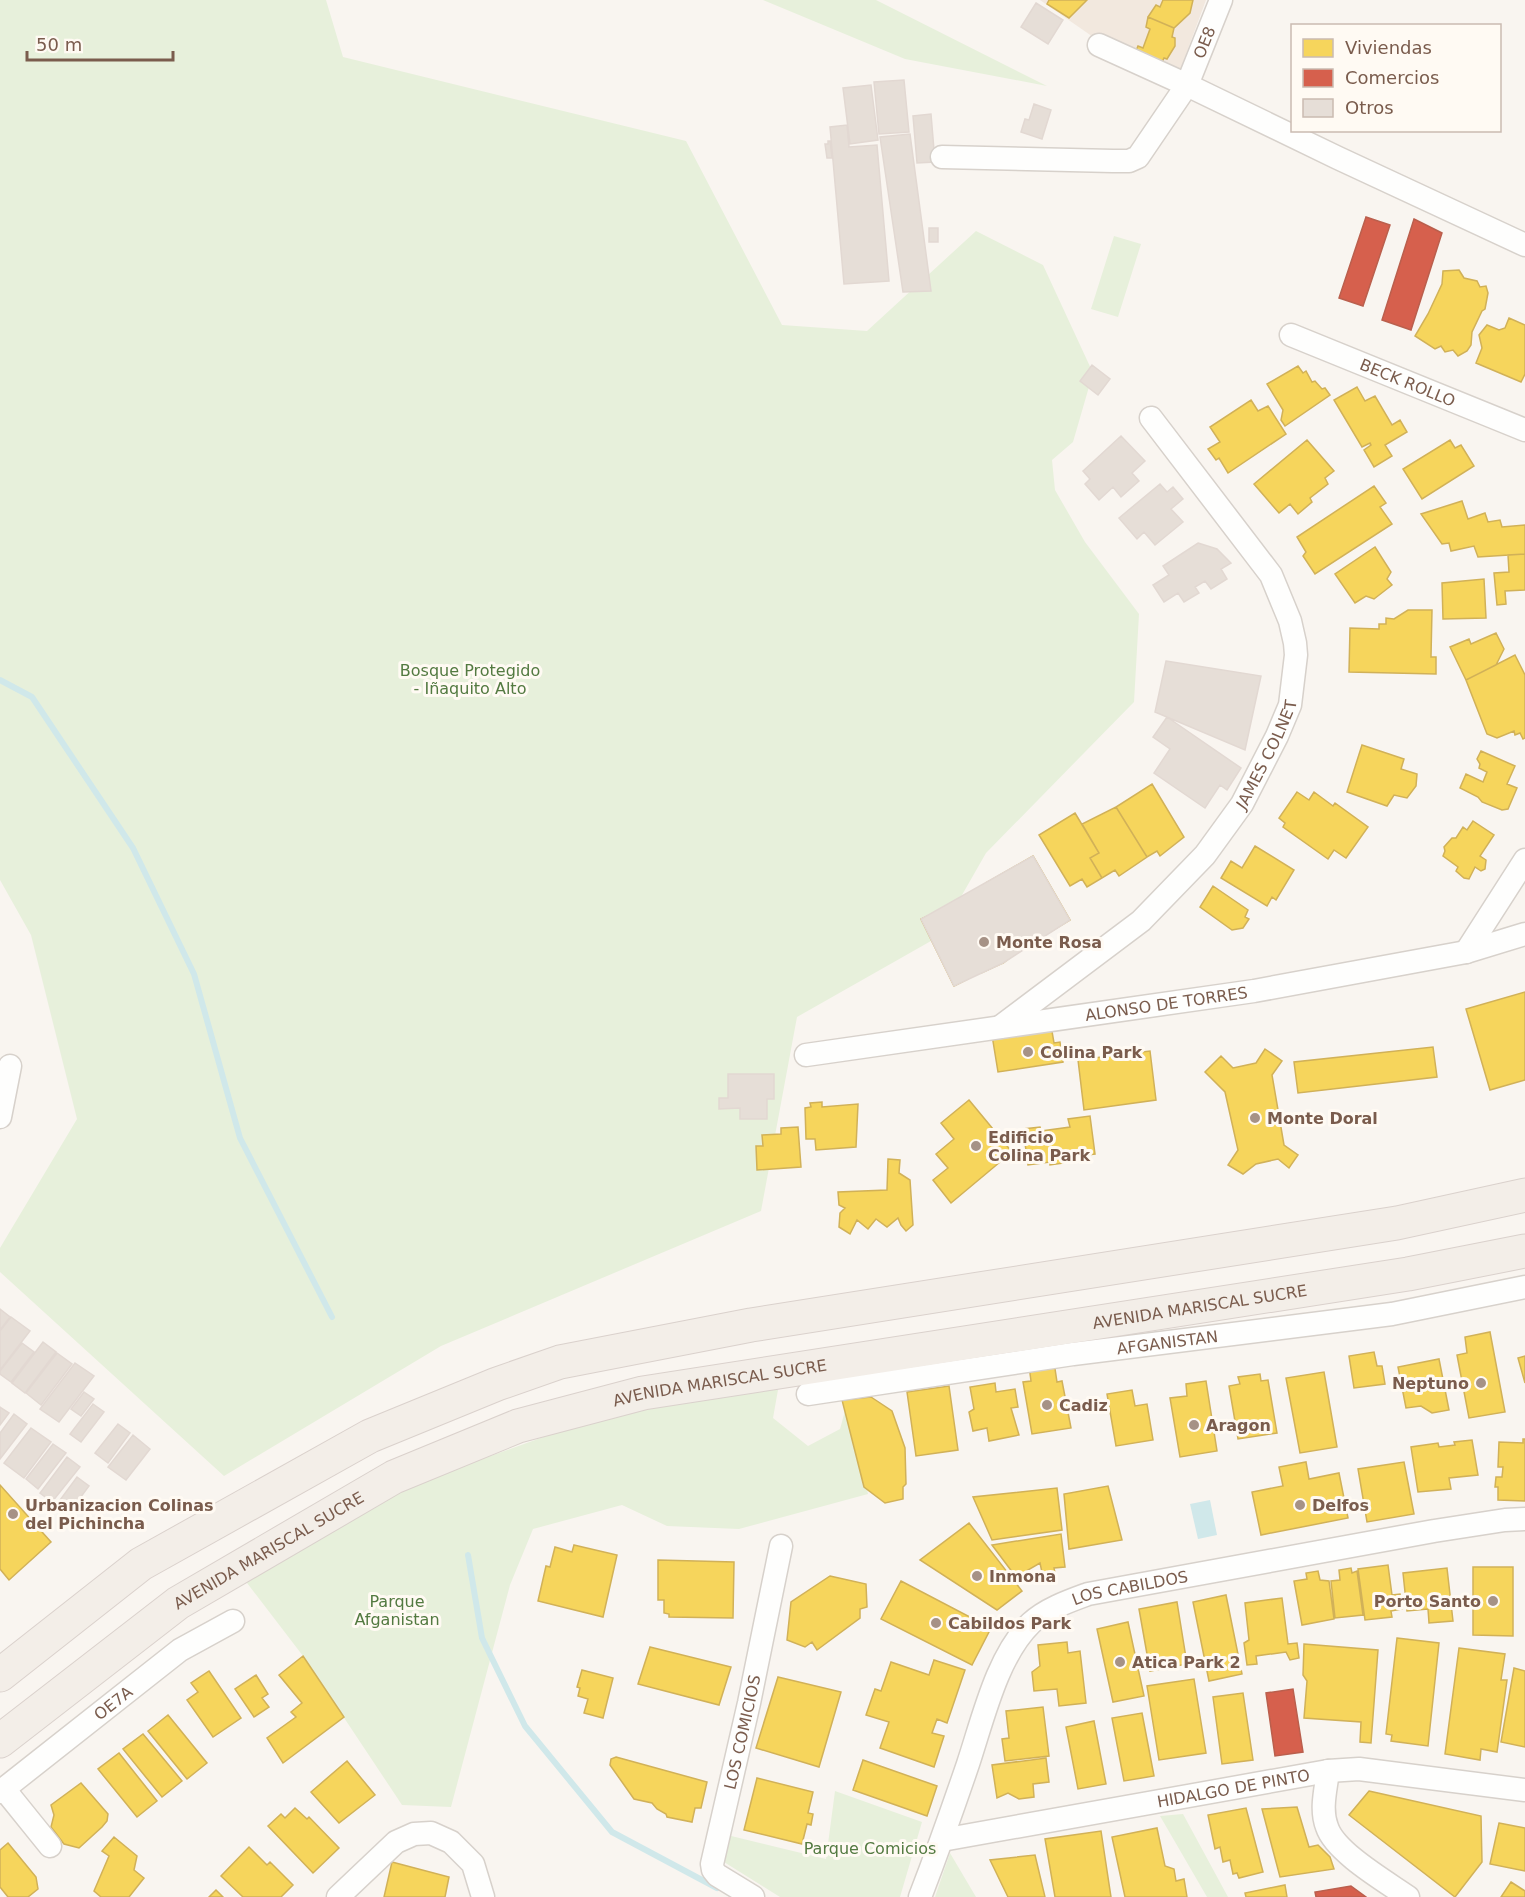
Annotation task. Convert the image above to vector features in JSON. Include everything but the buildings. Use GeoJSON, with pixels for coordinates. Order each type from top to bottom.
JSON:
{"type":"FeatureCollection","features":[{"type":"Feature","properties":{"kind":"main road"},"geometry":{"type":"LineString","coordinates":[[0,1675],[141,1564],[359,1441],[486,1388],[560,1362],[751,1324],[1396,1223],[1525,1194]]}},
{"type":"Feature","properties":{"kind":"main road","name":"AVENIDA MARISCAL SUCRE"},"geometry":{"type":"LineString","coordinates":[[0,1741],[178,1603],[394,1476],[518,1426],[643,1393],[1396,1276],[1525,1251]]}},
{"type":"Feature","properties":{"kind":"street","name":"OE8"},"geometry":{"type":"LineString","coordinates":[[942,157],[1129,160],[1138,158],[1187,85],[1221,0]]}},
{"type":"Feature","properties":{"kind":"street"},"geometry":{"type":"LineString","coordinates":[[1099,45],[1525,245]]}},
{"type":"Feature","properties":{"kind":"street","name":"BECK ROLLO"},"geometry":{"type":"LineString","coordinates":[[1291,335],[1523,434]]}},
{"type":"Feature","properties":{"kind":"street","name":"JAMES COLNET"},"geometry":{"type":"LineString","coordinates":[[1000,1027],[1141,921],[1205,855],[1242,804],[1277,736],[1290,705],[1296,655],[1295,643],[1290,621],[1271,575],[1151,418]]}},
{"type":"Feature","properties":{"kind":"street"},"geometry":{"type":"LineString","coordinates":[[1466,952],[1525,860]]}},
{"type":"Feature","properties":{"kind":"street","name":"ALONSO DE TORRES"},"geometry":{"type":"LineString","coordinates":[[806,1055],[1254,991],[1466,952],[1525,934]]}},
{"type":"Feature","properties":{"kind":"street"},"geometry":{"type":"LineString","coordinates":[[0,1117],[10,1066]]}},
{"type":"Feature","properties":{"kind":"street","name":"AFGANISTAN"},"geometry":{"type":"LineString","coordinates":[[808,1394],[1073,1354],[1392,1314],[1525,1287]]}},
{"type":"Feature","properties":{"kind":"street","name":"LOS CABILDOS"},"geometry":{"type":"LineString","coordinates":[[920,1897],[1000,1672],[1017,1641],[1032,1622],[1057,1607],[1088,1594],[1434,1531],[1525,1519]]}},
{"type":"Feature","properties":{"kind":"street","name":"LOS COMICIOS"},"geometry":{"type":"LineString","coordinates":[[753,1897],[717,1875],[712,1864],[749,1702],[781,1546]]}},
{"type":"Feature","properties":{"kind":"street","name":"OE7A"},"geometry":{"type":"LineString","coordinates":[[2,1791],[180,1650],[233,1621]]}},
{"type":"Feature","properties":{"kind":"street","name":"HIDALGO DE PINTO"},"geometry":{"type":"LineString","coordinates":[[942,1840],[1328,1771],[1359,1769],[1525,1790]]}},
{"type":"Feature","properties":{"kind":"street"},"geometry":{"type":"LineString","coordinates":[[1328,1771],[1323,1808],[1327,1828],[1340,1848],[1408,1897]]}},
{"type":"Feature","properties":{"kind":"street"},"geometry":{"type":"LineString","coordinates":[[2,1791],[50,1846]]}},
{"type":"Feature","properties":{"kind":"street"},"geometry":{"type":"LineString","coordinates":[[338,1897],[396,1842],[414,1834],[431,1833],[451,1842],[473,1864],[483,1897]]}},
{"type":"Feature","properties":{"kind":"shaded area"},"geometry":{"type":"Polygon","coordinates":[[[1040,0],[1206,0],[1172,92],[1040,0]]]}},
{"type":"Feature","properties":{"kind":"green space","name":"Bosque Protegido - Iñaquito Alto"},"geometry":{"type":"Polygon","coordinates":[[[0,0],[326,0],[343,57],[686,141],[782,325],[867,331],[976,231],[1043,265],[1093,373],[1073,442],[1052,460],[1055,490],[1085,542],[1139,614],[1134,702],[986,853],[938,937],[797,1017],[761,1211],[441,1346],[224,1476],[0,1272],[0,1248],[77,1119],[31,935],[0,880],[0,0]]]}},
{"type":"Feature","properties":{"kind":"green space"},"geometry":{"type":"Polygon","coordinates":[[[763,0],[876,0],[1047,86],[905,59],[763,0]]]}},
{"type":"Feature","properties":{"kind":"green space"},"geometry":{"type":"Polygon","coordinates":[[[1114,236],[1141,244],[1118,317],[1091,309],[1114,236]]]}},
{"type":"Feature","properties":{"kind":"green space","name":"Parque Afganistan"},"geometry":{"type":"Polygon","coordinates":[[[781,1373],[773,1418],[808,1446],[840,1429],[845,1411],[856,1436],[868,1494],[739,1529],[667,1526],[622,1505],[533,1529],[510,1585],[451,1807],[402,1805],[303,1656],[244,1579],[374,1505],[429,1478],[613,1412],[781,1373]]]}},
{"type":"Feature","properties":{"kind":"green space","name":"Parque Comicios"},"geometry":{"type":"Polygon","coordinates":[[[835,1791],[922,1822],[900,1897],[780,1897],[716,1857],[723,1834],[826,1859],[835,1791]]]}},
{"type":"Feature","properties":{"kind":"green space"},"geometry":{"type":"Polygon","coordinates":[[[1183,1814],[1228,1897],[1207,1897],[1160,1816],[1183,1814]]]}},
{"type":"Feature","properties":{"kind":"green space","name":"Parque Comicios"},"geometry":{"type":"Polygon","coordinates":[[[950,1853],[976,1897],[935,1897],[950,1853]]]}},
{"type":"Feature","properties":{"kind":"water"},"geometry":{"type":"Polygon","coordinates":[[[1210,1500],[1217,1535],[1198,1539],[1190,1504],[1210,1500]]]}},
{"type":"Feature","properties":{"kind":"waterway"},"geometry":{"type":"LineString","coordinates":[[0,680],[32,697],[133,848],[194,974],[240,1138],[332,1317]]}},
{"type":"Feature","properties":{"kind":"waterway"},"geometry":{"type":"LineString","coordinates":[[468,1555],[482,1638],[525,1726],[612,1832],[717,1888]]}},
{"type":"Feature","properties":{"kind":"place","name":"Monte Rosa"},"geometry":{"type":"Point","coordinates":[984,942]}},
{"type":"Feature","properties":{"kind":"place","name":"Colina Park"},"geometry":{"type":"Point","coordinates":[1028,1052]}},
{"type":"Feature","properties":{"kind":"place","name":"Monte Doral"},"geometry":{"type":"Point","coordinates":[1255,1118]}},
{"type":"Feature","properties":{"kind":"place","name":"Edificio Colina Park"},"geometry":{"type":"Point","coordinates":[976,1146]}},
{"type":"Feature","properties":{"kind":"place","name":"Neptuno"},"geometry":{"type":"Point","coordinates":[1481,1383]}},
{"type":"Feature","properties":{"kind":"place","name":"Cadiz"},"geometry":{"type":"Point","coordinates":[1047,1405]}},
{"type":"Feature","properties":{"kind":"place","name":"Aragon"},"geometry":{"type":"Point","coordinates":[1194,1425]}},
{"type":"Feature","properties":{"kind":"place","name":"Delfos"},"geometry":{"type":"Point","coordinates":[1300,1505]}},
{"type":"Feature","properties":{"kind":"place","name":"Urbanizacion Colinas del Pichincha"},"geometry":{"type":"Point","coordinates":[13,1514]}},
{"type":"Feature","properties":{"kind":"place","name":"Inmona"},"geometry":{"type":"Point","coordinates":[977,1576]}},
{"type":"Feature","properties":{"kind":"place","name":"Porto Santo"},"geometry":{"type":"Point","coordinates":[1493,1601]}},
{"type":"Feature","properties":{"kind":"place","name":"Cabildos Park"},"geometry":{"type":"Point","coordinates":[936,1623]}},
{"type":"Feature","properties":{"kind":"place","name":"Atica Park 2"},"geometry":{"type":"Point","coordinates":[1120,1662]}}]}
